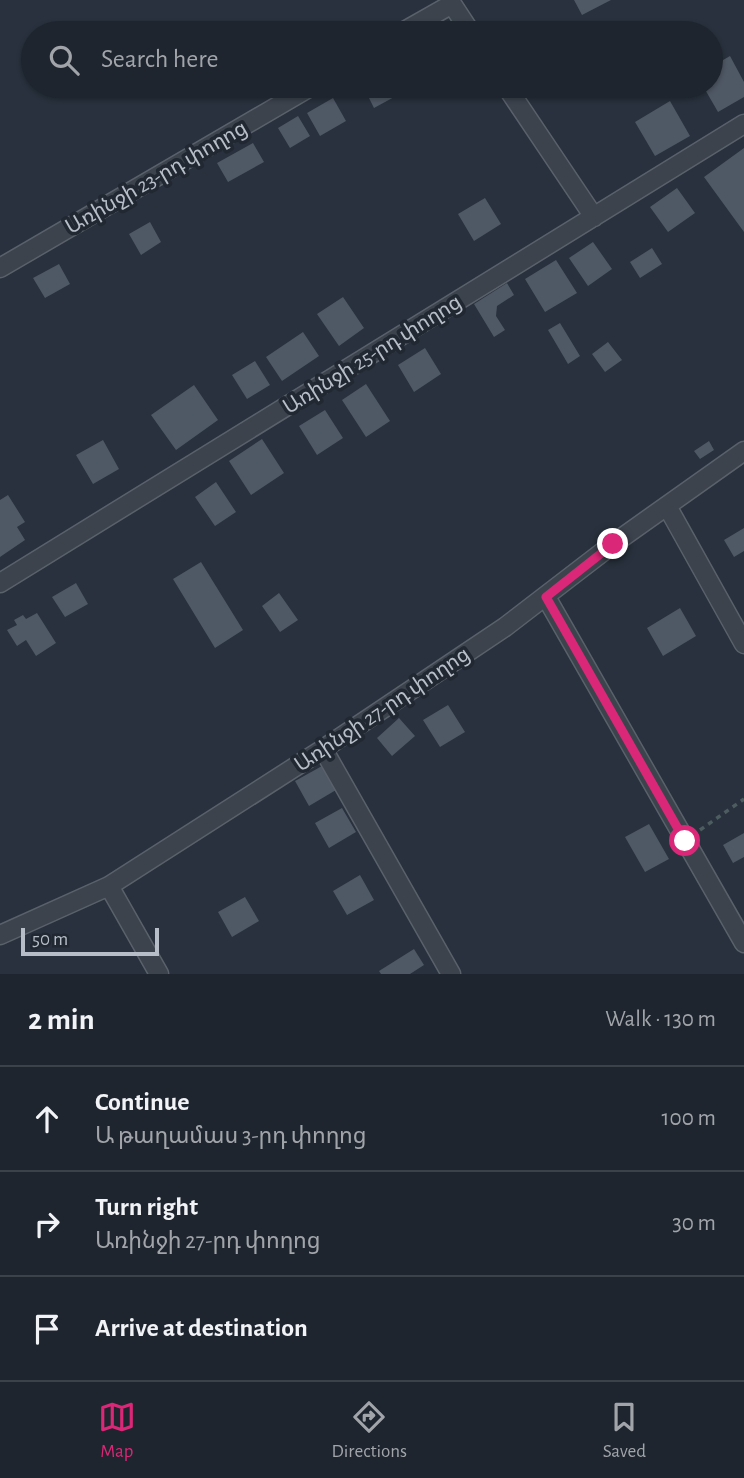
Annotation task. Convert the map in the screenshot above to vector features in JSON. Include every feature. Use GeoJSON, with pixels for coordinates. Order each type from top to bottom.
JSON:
{"type":"FeatureCollection","features":[{"type":"Feature","properties":{"kind":"street"},"geometry":{"type":"LineString","coordinates":[[422,21],[452,4],[463,21]]}},
{"type":"Feature","properties":{"kind":"street","name":"Առինջի 23-րդ փողոց"},"geometry":{"type":"LineString","coordinates":[[0,268],[291,98]]}},
{"type":"Feature","properties":{"kind":"street"},"geometry":{"type":"LineString","coordinates":[[514,98],[594,217]]}},
{"type":"Feature","properties":{"kind":"street","name":"Առինջի 25-րդ փողոց"},"geometry":{"type":"LineString","coordinates":[[0,583],[744,124]]}},
{"type":"Feature","properties":{"kind":"street","name":"Առինջի 27-րդ փողոց"},"geometry":{"type":"LineString","coordinates":[[0,935],[108,886],[323,749],[505,627],[613,544],[744,451]]}},
{"type":"Feature","properties":{"kind":"street"},"geometry":{"type":"LineString","coordinates":[[667,506],[744,644]]}},
{"type":"Feature","properties":{"kind":"street"},"geometry":{"type":"LineString","coordinates":[[546,597],[744,943]]}},
{"type":"Feature","properties":{"kind":"street"},"geometry":{"type":"LineString","coordinates":[[323,749],[451,974]]}},
{"type":"Feature","properties":{"kind":"street"},"geometry":{"type":"LineString","coordinates":[[108,886],[159,974]]}},
{"type":"Feature","properties":{"kind":"path"},"geometry":{"type":"LineString","coordinates":[[685,841],[744,799]]}},
{"type":"Feature","properties":{"kind":"building"},"geometry":{"type":"Polygon","coordinates":[[[574,0],[611,0],[582,15],[574,0]]]}},
{"type":"Feature","properties":{"kind":"building"},"geometry":{"type":"Polygon","coordinates":[[[730,56],[744,82],[744,97],[718,112],[710,98],[723,98],[723,60],[730,56]]]}},
{"type":"Feature","properties":{"kind":"building"},"geometry":{"type":"Polygon","coordinates":[[[333,98],[346,121],[320,136],[307,113],[333,98]]]}},
{"type":"Feature","properties":{"kind":"building"},"geometry":{"type":"Polygon","coordinates":[[[369,98],[392,98],[374,108],[369,98]]]}},
{"type":"Feature","properties":{"kind":"building"},"geometry":{"type":"Polygon","coordinates":[[[670,101],[690,136],[655,156],[635,122],[670,101]]]}},
{"type":"Feature","properties":{"kind":"building"},"geometry":{"type":"Polygon","coordinates":[[[298,116],[310,136],[290,148],[278,128],[298,116]]]}},
{"type":"Feature","properties":{"kind":"building"},"geometry":{"type":"Polygon","coordinates":[[[253,143],[264,162],[228,182],[217,163],[253,143]]]}},
{"type":"Feature","properties":{"kind":"building"},"geometry":{"type":"Polygon","coordinates":[[[744,148],[744,232],[704,177],[744,148]]]}},
{"type":"Feature","properties":{"kind":"building"},"geometry":{"type":"Polygon","coordinates":[[[677,188],[695,213],[668,232],[650,207],[677,188]]]}},
{"type":"Feature","properties":{"kind":"building"},"geometry":{"type":"Polygon","coordinates":[[[485,198],[501,224],[474,241],[458,214],[485,198]]]}},
{"type":"Feature","properties":{"kind":"building"},"geometry":{"type":"Polygon","coordinates":[[[150,222],[161,242],[141,255],[129,234],[150,222]]]}},
{"type":"Feature","properties":{"kind":"building"},"geometry":{"type":"Polygon","coordinates":[[[593,242],[612,269],[588,286],[569,258],[593,242]]]}},
{"type":"Feature","properties":{"kind":"building"},"geometry":{"type":"Polygon","coordinates":[[[652,248],[662,264],[640,278],[630,262],[652,248]]]}},
{"type":"Feature","properties":{"kind":"building"},"geometry":{"type":"Polygon","coordinates":[[[556,260],[577,293],[545,312],[525,279],[556,260]]]}},
{"type":"Feature","properties":{"kind":"building"},"geometry":{"type":"Polygon","coordinates":[[[59,264],[70,284],[45,298],[33,278],[59,264]]]}},
{"type":"Feature","properties":{"kind":"building"},"geometry":{"type":"Polygon","coordinates":[[[507,283],[514,295],[497,306],[496,316],[505,330],[494,337],[474,304],[507,283]]]}},
{"type":"Feature","properties":{"kind":"building"},"geometry":{"type":"Polygon","coordinates":[[[343,297],[364,328],[339,346],[317,314],[343,297]]]}},
{"type":"Feature","properties":{"kind":"building"},"geometry":{"type":"Polygon","coordinates":[[[560,323],[580,356],[568,364],[548,330],[560,323]]]}},
{"type":"Feature","properties":{"kind":"building"},"geometry":{"type":"Polygon","coordinates":[[[303,332],[319,356],[282,381],[266,357],[303,332]]]}},
{"type":"Feature","properties":{"kind":"building"},"geometry":{"type":"Polygon","coordinates":[[[608,342],[622,360],[605,372],[592,354],[608,342]]]}},
{"type":"Feature","properties":{"kind":"building"},"geometry":{"type":"Polygon","coordinates":[[[425,348],[441,374],[414,392],[398,365],[425,348]]]}},
{"type":"Feature","properties":{"kind":"building"},"geometry":{"type":"Polygon","coordinates":[[[255,361],[270,385],[247,399],[232,375],[255,361]]]}},
{"type":"Feature","properties":{"kind":"building"},"geometry":{"type":"Polygon","coordinates":[[[366,384],[390,421],[366,437],[342,400],[366,384]]]}},
{"type":"Feature","properties":{"kind":"building"},"geometry":{"type":"Polygon","coordinates":[[[194,385],[218,420],[176,450],[151,415],[194,385]]]}},
{"type":"Feature","properties":{"kind":"building"},"geometry":{"type":"Polygon","coordinates":[[[325,410],[343,438],[317,455],[299,426],[325,410]]]}},
{"type":"Feature","properties":{"kind":"building"},"geometry":{"type":"Polygon","coordinates":[[[262,439],[284,473],[251,495],[229,461],[262,439]]]}},
{"type":"Feature","properties":{"kind":"building"},"geometry":{"type":"Polygon","coordinates":[[[103,440],[119,469],[93,484],[76,455],[103,440]]]}},
{"type":"Feature","properties":{"kind":"building"},"geometry":{"type":"Polygon","coordinates":[[[709,441],[714,450],[700,459],[694,451],[709,441]]]}},
{"type":"Feature","properties":{"kind":"building"},"geometry":{"type":"Polygon","coordinates":[[[216,482],[236,512],[215,526],[195,497],[216,482]]]}},
{"type":"Feature","properties":{"kind":"building"},"geometry":{"type":"Polygon","coordinates":[[[8,495],[25,522],[17,527],[25,540],[0,557],[0,500],[8,495]]]}},
{"type":"Feature","properties":{"kind":"building"},"geometry":{"type":"Polygon","coordinates":[[[744,528],[744,551],[734,557],[724,540],[744,528]]]}},
{"type":"Feature","properties":{"kind":"building"},"geometry":{"type":"Polygon","coordinates":[[[201,562],[243,630],[215,648],[173,579],[201,562]]]}},
{"type":"Feature","properties":{"kind":"building"},"geometry":{"type":"Polygon","coordinates":[[[76,583],[88,604],[65,617],[52,597],[76,583]]]}},
{"type":"Feature","properties":{"kind":"building"},"geometry":{"type":"Polygon","coordinates":[[[279,593],[298,620],[280,632],[262,606],[279,593]]]}},
{"type":"Feature","properties":{"kind":"building"},"geometry":{"type":"Polygon","coordinates":[[[680,608],[696,636],[663,656],[647,628],[680,608]]]}},
{"type":"Feature","properties":{"kind":"building"},"geometry":{"type":"Polygon","coordinates":[[[37,613],[56,643],[36,656],[26,640],[17,646],[7,630],[17,625],[14,620],[23,615],[26,619],[37,613]]]}},
{"type":"Feature","properties":{"kind":"building"},"geometry":{"type":"Polygon","coordinates":[[[448,705],[465,732],[440,747],[423,720],[448,705]]]}},
{"type":"Feature","properties":{"kind":"building"},"geometry":{"type":"Polygon","coordinates":[[[399,718],[415,736],[392,756],[377,738],[399,718]]]}},
{"type":"Feature","properties":{"kind":"building"},"geometry":{"type":"Polygon","coordinates":[[[322,766],[336,790],[309,806],[295,781],[322,766]]]}},
{"type":"Feature","properties":{"kind":"building"},"geometry":{"type":"Polygon","coordinates":[[[342,808],[356,832],[329,848],[315,823],[342,808]]]}},
{"type":"Feature","properties":{"kind":"building"},"geometry":{"type":"Polygon","coordinates":[[[649,824],[669,859],[645,872],[625,837],[649,824]]]}},
{"type":"Feature","properties":{"kind":"building"},"geometry":{"type":"Polygon","coordinates":[[[744,833],[744,857],[733,863],[723,845],[744,833]]]}},
{"type":"Feature","properties":{"kind":"building"},"geometry":{"type":"Polygon","coordinates":[[[360,875],[374,900],[347,915],[333,891],[360,875]]]}},
{"type":"Feature","properties":{"kind":"building"},"geometry":{"type":"Polygon","coordinates":[[[245,897],[259,921],[232,937],[218,912],[245,897]]]}},
{"type":"Feature","properties":{"kind":"building"},"geometry":{"type":"Polygon","coordinates":[[[414,949],[424,965],[410,974],[381,974],[379,971],[414,949]]]}},
{"type":"Feature","properties":{"kind":"route"},"geometry":{"type":"LineString","coordinates":[[613,544],[546,597],[685,841]]}}]}
